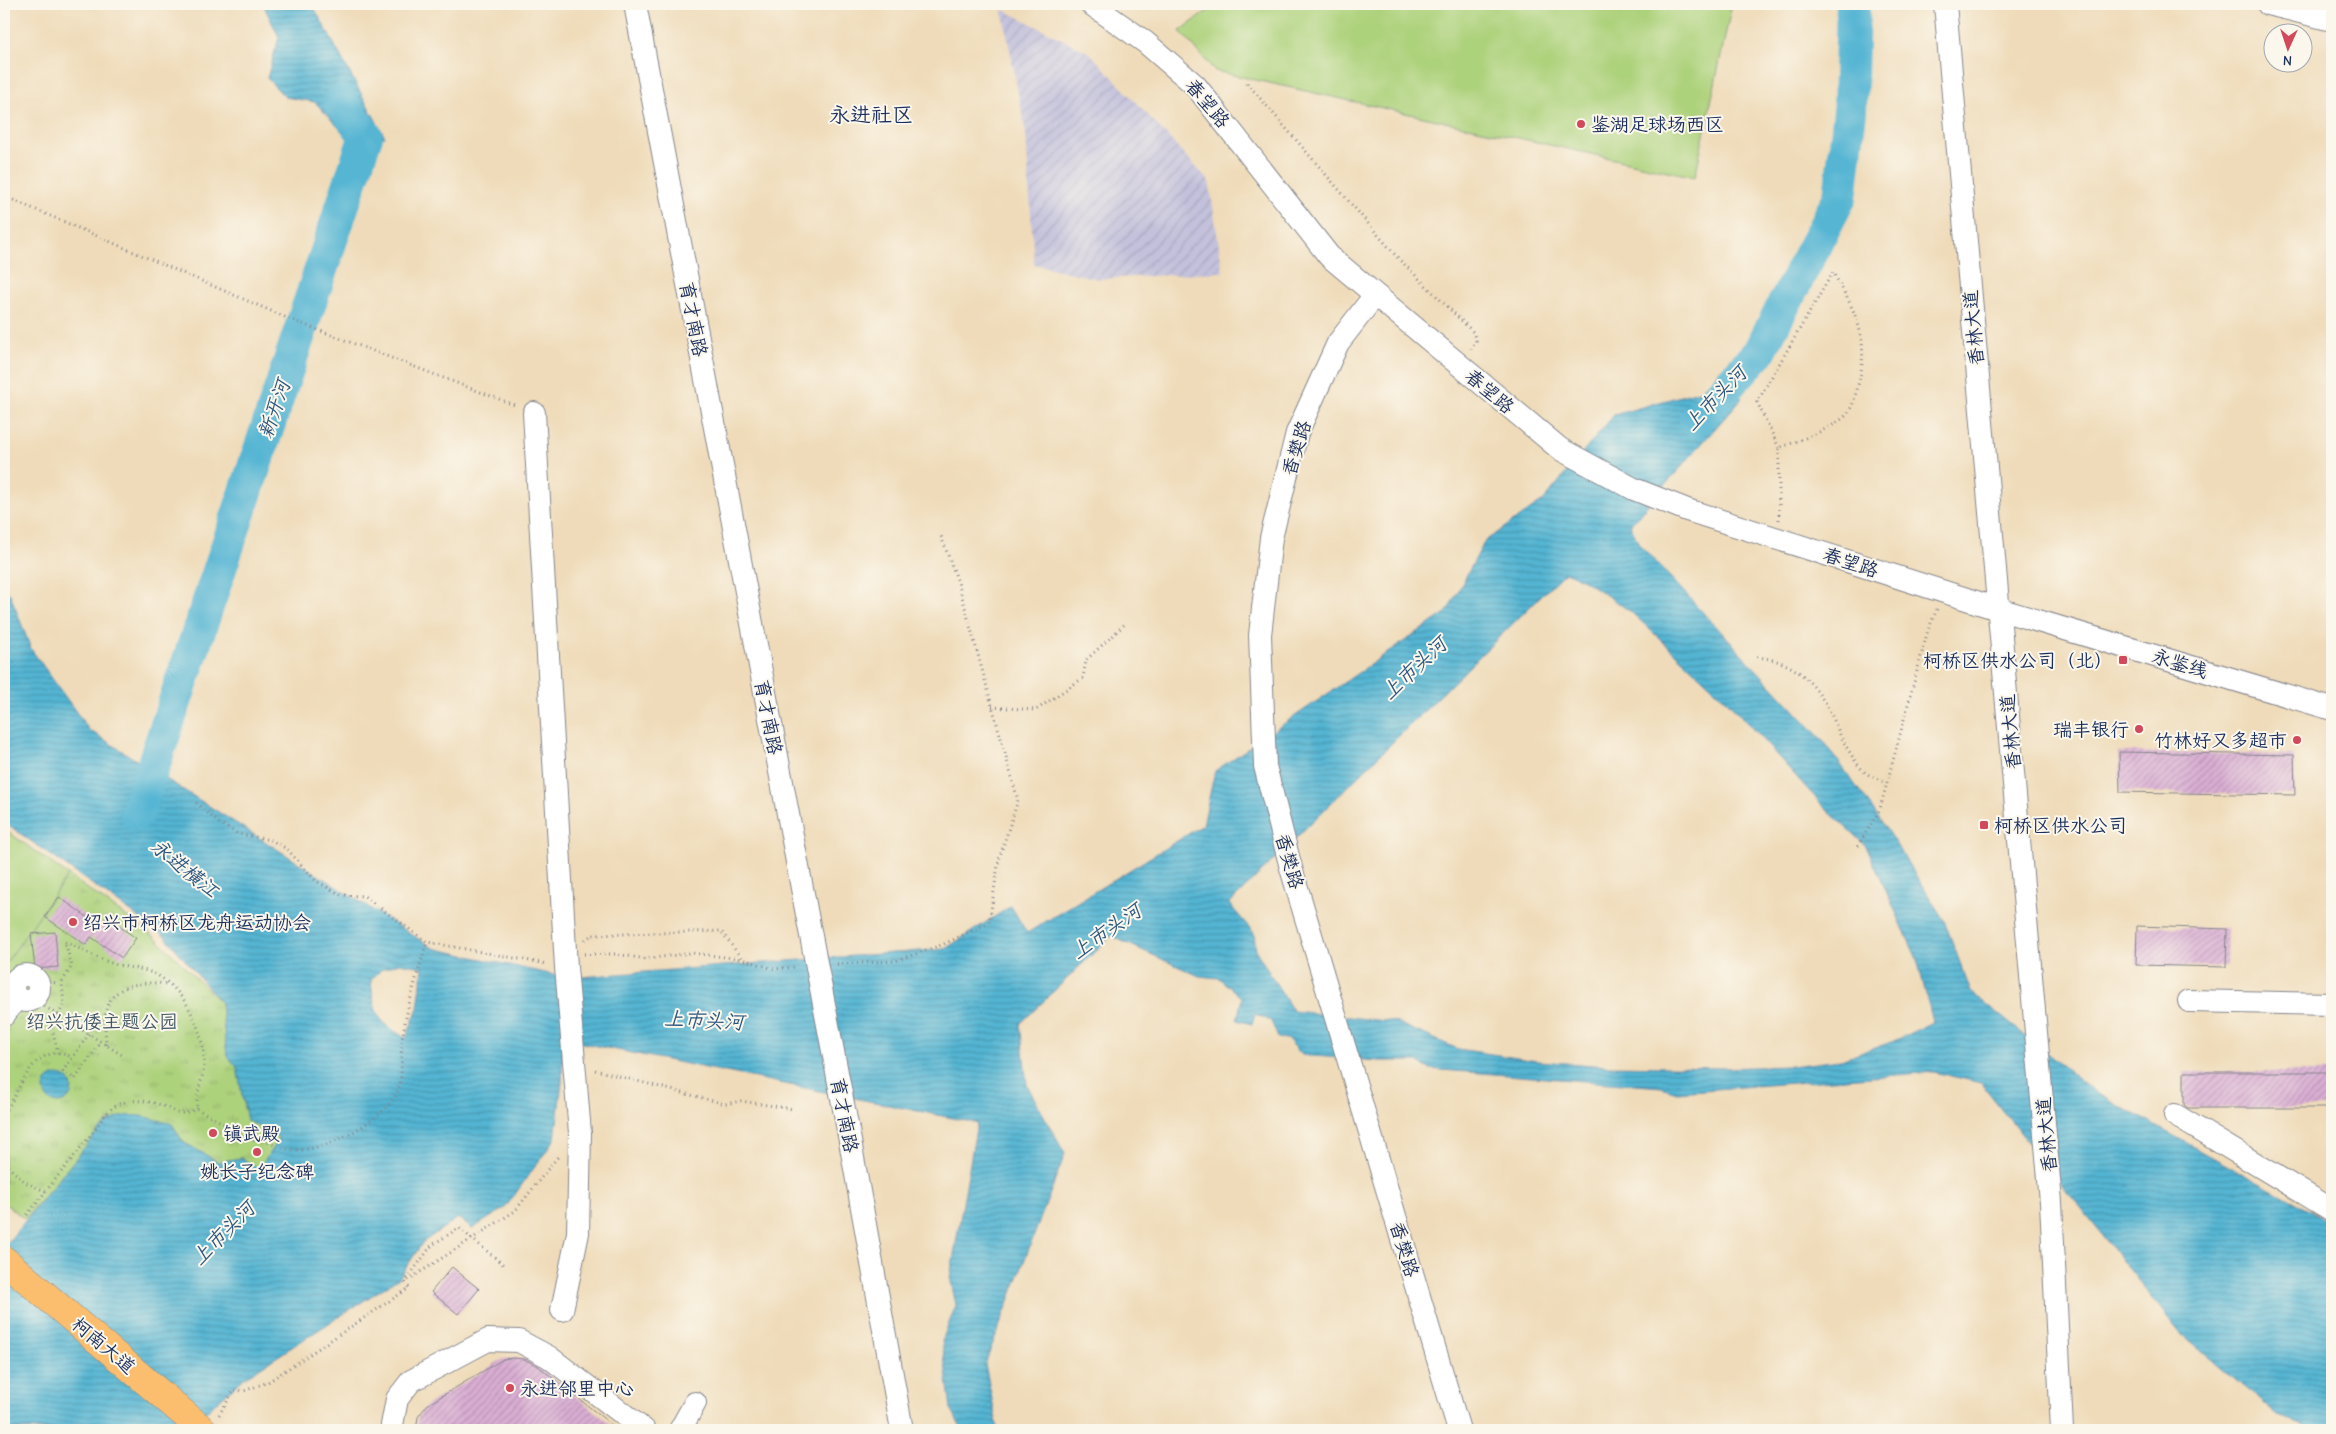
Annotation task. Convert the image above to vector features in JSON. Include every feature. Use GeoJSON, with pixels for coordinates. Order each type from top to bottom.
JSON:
{"type":"FeatureCollection","features":[{"type":"Feature","properties":{"kind":"main road","name":"柯南大道"},"geometry":{"type":"LineString","coordinates":[[4,1260],[209,1426]]}},
{"type":"Feature","properties":{"kind":"street","name":"育才南路"},"geometry":{"type":"LineString","coordinates":[[635,4],[848,1130],[902,1430]]}},
{"type":"Feature","properties":{"kind":"street","name":"春望路"},"geometry":{"type":"LineString","coordinates":[[1090,4],[1145,42],[1196,85],[1329,256],[1560,449],[1634,489],[1687,510],[1998,610]]}},
{"type":"Feature","properties":{"kind":"street","name":"香林大道"},"geometry":{"type":"LineString","coordinates":[[1945,4],[2051,1202],[2062,1430]]}},
{"type":"Feature","properties":{"kind":"street"},"geometry":{"type":"LineString","coordinates":[[2268,4],[2332,20]]}},
{"type":"Feature","properties":{"kind":"street","name":"香樊路"},"geometry":{"type":"LineString","coordinates":[[1375,295],[1338,343],[1297,433],[1271,538],[1260,635],[1265,766],[1291,868],[1460,1430]]}},
{"type":"Feature","properties":{"kind":"street"},"geometry":{"type":"LineString","coordinates":[[534,412],[566,960],[580,1133],[578,1233],[562,1310]]}},
{"type":"Feature","properties":{"kind":"street","name":"永鉴线"},"geometry":{"type":"LineString","coordinates":[[1998,610],[2332,709]]}},
{"type":"Feature","properties":{"kind":"street"},"geometry":{"type":"LineString","coordinates":[[4,1015],[29,993]]}},
{"type":"Feature","properties":{"kind":"street"},"geometry":{"type":"LineString","coordinates":[[2189,1001],[2332,1004]]}},
{"type":"Feature","properties":{"kind":"street"},"geometry":{"type":"LineString","coordinates":[[2175,1115],[2332,1210]]}},
{"type":"Feature","properties":{"kind":"street"},"geometry":{"type":"LineString","coordinates":[[394,1430],[392,1425],[397,1399],[411,1381],[488,1340],[519,1341],[549,1357],[644,1430]]}},
{"type":"Feature","properties":{"kind":"street"},"geometry":{"type":"LineString","coordinates":[[680,1430],[695,1403]]}},
{"type":"Feature","properties":{"kind":"path"},"geometry":{"type":"LineString","coordinates":[[1164,4],[1171,9]]}},
{"type":"Feature","properties":{"kind":"path"},"geometry":{"type":"LineString","coordinates":[[1247,83],[1397,257],[1473,332],[1476,341],[1461,366]]}},
{"type":"Feature","properties":{"kind":"path"},"geometry":{"type":"LineString","coordinates":[[4,196],[292,320],[534,412]]}},
{"type":"Feature","properties":{"kind":"path"},"geometry":{"type":"LineString","coordinates":[[1779,448],[1808,437],[1842,419],[1852,408],[1864,364],[1861,331],[1852,306],[1833,272],[1757,402],[1779,448],[1779,539]]}},
{"type":"Feature","properties":{"kind":"path"},"geometry":{"type":"LineString","coordinates":[[566,960],[616,954],[646,959],[692,953],[742,959],[774,968],[816,963],[896,961],[944,944],[989,923],[999,859],[1018,800],[958,582],[942,536]]}},
{"type":"Feature","properties":{"kind":"path"},"geometry":{"type":"LineString","coordinates":[[1858,846],[1880,809],[1928,630],[1944,592]]}},
{"type":"Feature","properties":{"kind":"path"},"geometry":{"type":"LineString","coordinates":[[992,707],[1036,710],[1083,678],[1086,660],[1126,623]]}},
{"type":"Feature","properties":{"kind":"path"},"geometry":{"type":"LineString","coordinates":[[1757,657],[1778,659],[1796,670],[1810,682],[1829,710],[1842,740],[1859,766],[1866,774],[1887,783]]}},
{"type":"Feature","properties":{"kind":"path"},"geometry":{"type":"LineString","coordinates":[[196,803],[219,823],[238,834],[271,840],[287,849],[316,881],[341,895],[364,896],[427,942],[537,962]]}},
{"type":"Feature","properties":{"kind":"path"},"geometry":{"type":"LineString","coordinates":[[566,960],[592,935],[721,931],[742,959]]}},
{"type":"Feature","properties":{"kind":"path"},"geometry":{"type":"LineString","coordinates":[[58,1053],[52,1028],[64,1004],[62,982],[72,966],[65,942],[114,964],[156,975],[180,994],[193,1014],[201,1035],[204,1059],[203,1079],[196,1095],[197,1109]]}},
{"type":"Feature","properties":{"kind":"path"},"geometry":{"type":"LineString","coordinates":[[27,1215],[98,1126],[104,1113],[119,1102],[138,1101],[159,1104],[182,1113],[197,1109],[254,1140],[256,1135],[272,1145],[296,1150],[321,1147],[356,1131],[383,1110],[396,1095],[400,1082],[400,1053],[403,1033],[427,942]]}},
{"type":"Feature","properties":{"kind":"path"},"geometry":{"type":"LineString","coordinates":[[29,993],[62,982]]}},
{"type":"Feature","properties":{"kind":"path"},"geometry":{"type":"LineString","coordinates":[[106,1045],[105,1017],[110,1001],[118,991],[146,982],[168,984]]}},
{"type":"Feature","properties":{"kind":"path"},"geometry":{"type":"LineString","coordinates":[[29,993],[58,1015],[122,1055]]}},
{"type":"Feature","properties":{"kind":"path"},"geometry":{"type":"LineString","coordinates":[[83,1030],[105,1017]]}},
{"type":"Feature","properties":{"kind":"path"},"geometry":{"type":"LineString","coordinates":[[89,1034],[63,1071],[75,1079],[101,1042]]}},
{"type":"Feature","properties":{"kind":"path"},"geometry":{"type":"LineString","coordinates":[[4,1112],[14,1101],[26,1074],[36,1061],[58,1053],[73,1057]]}},
{"type":"Feature","properties":{"kind":"path"},"geometry":{"type":"LineString","coordinates":[[574,1075],[590,1087],[592,1070],[725,1104],[741,1101],[793,1109]]}},
{"type":"Feature","properties":{"kind":"path"},"geometry":{"type":"LineString","coordinates":[[405,1282],[473,1240],[515,1211],[554,1159],[580,1133]]}},
{"type":"Feature","properties":{"kind":"path"},"geometry":{"type":"LineString","coordinates":[[4,1163],[25,1182],[47,1192]]}},
{"type":"Feature","properties":{"kind":"path"},"geometry":{"type":"LineString","coordinates":[[405,1282],[432,1245],[459,1228],[505,1266]]}},
{"type":"Feature","properties":{"kind":"path"},"geometry":{"type":"LineString","coordinates":[[209,1426],[234,1390],[244,1391],[268,1382],[409,1288],[405,1282]]}},
{"type":"Feature","properties":{"kind":"shaded area"},"geometry":{"type":"Polygon","coordinates":[[[1002,9],[1090,53],[1209,181],[1223,272],[1097,279],[1034,264],[1026,134],[1002,9]]]}},
{"type":"Feature","properties":{"kind":"green space","name":"鉴湖足球场西区"},"geometry":{"type":"Polygon","coordinates":[[[1217,4],[1732,4],[1695,177],[1215,71],[1180,31],[1217,4]]]}},
{"type":"Feature","properties":{"kind":"green space"},"geometry":{"type":"Polygon","coordinates":[[[4,829],[68,875],[4,966],[4,829]]]}},
{"type":"Feature","properties":{"kind":"green space","name":"绍兴抗倭主题公园"},"geometry":{"type":"Polygon","coordinates":[[[68,875],[155,937],[221,1003],[227,1055],[237,1067],[247,1120],[279,1138],[260,1169],[241,1158],[218,1162],[183,1142],[172,1124],[108,1121],[25,1219],[4,1203],[4,966],[68,875]]]}},
{"type":"Feature","properties":{"kind":"water"},"geometry":{"type":"Polygon","coordinates":[[[263,4],[312,4],[385,137],[350,140],[315,102],[285,97],[267,78],[279,37],[263,4]]]}},
{"type":"Feature","properties":{"kind":"water","name":"永进横江"},"geometry":{"type":"Polygon","coordinates":[[[1723,384],[1742,398],[1630,525],[1639,544],[1826,744],[1881,821],[1944,920],[1971,992],[2096,1093],[2332,1223],[2332,1430],[2319,1430],[2278,1416],[2180,1333],[1981,1083],[1934,1072],[1677,1092],[1662,1087],[1429,1069],[1416,1061],[1379,1061],[1302,1055],[1288,1039],[1278,1038],[1271,1021],[1255,1014],[1252,1024],[1237,1020],[1242,998],[1219,978],[1199,976],[1111,936],[1020,1024],[1027,1085],[1065,1154],[985,1364],[998,1430],[962,1430],[951,1409],[942,1341],[956,1305],[950,1277],[977,1123],[563,1039],[562,1082],[555,1139],[505,1208],[472,1229],[458,1218],[423,1242],[399,1278],[244,1378],[185,1430],[4,1430],[4,1247],[98,1131],[107,1123],[124,1116],[152,1118],[172,1124],[183,1142],[218,1162],[241,1158],[259,1169],[279,1138],[247,1120],[237,1067],[227,1055],[221,1003],[165,936],[4,822],[4,588],[10,594],[31,649],[89,730],[433,948],[567,978],[945,949],[1011,906],[1027,933],[1203,825],[1215,771],[1447,612],[1485,541],[1543,501],[1614,415],[1723,384]],[[1565,572],[1229,904],[1254,933],[1256,951],[1293,1011],[1395,1022],[1458,1049],[1537,1061],[1608,1066],[1723,1068],[1791,1066],[1841,1060],[1894,1041],[1933,1022],[1917,959],[1866,846],[1824,807],[1729,703],[1630,611],[1582,579],[1565,572]],[[399,963],[382,969],[371,980],[375,1009],[378,1015],[388,1027],[406,1038],[418,1008],[423,967],[399,963]]]}},
{"type":"Feature","properties":{"kind":"water"},"geometry":{"type":"Polygon","coordinates":[[[58,1075],[68,1079],[72,1089],[68,1099],[58,1103],[48,1099],[44,1089],[48,1079],[58,1075]]]}},
{"type":"Feature","properties":{"kind":"building"},"geometry":{"type":"Polygon","coordinates":[[[2119,752],[2294,755],[2295,795],[2120,792],[2119,752]]]}},
{"type":"Feature","properties":{"kind":"building"},"geometry":{"type":"Polygon","coordinates":[[[59,897],[100,926],[106,917],[136,938],[122,958],[91,937],[86,945],[45,917],[59,897]]]}},
{"type":"Feature","properties":{"kind":"building"},"geometry":{"type":"Polygon","coordinates":[[[2137,926],[2227,929],[2226,967],[2136,965],[2137,926]]]}},
{"type":"Feature","properties":{"kind":"building"},"geometry":{"type":"Polygon","coordinates":[[[55,932],[58,967],[35,969],[31,934],[55,932]]]}},
{"type":"Feature","properties":{"kind":"building"},"geometry":{"type":"Polygon","coordinates":[[[2184,1072],[2332,1072],[2332,1108],[2188,1108],[2184,1105],[2184,1072]]]}},
{"type":"Feature","properties":{"kind":"building"},"geometry":{"type":"Polygon","coordinates":[[[452,1267],[479,1289],[458,1314],[431,1292],[452,1267]]]}},
{"type":"Feature","properties":{"kind":"building","name":"永进邻里中心"},"geometry":{"type":"Polygon","coordinates":[[[503,1359],[524,1359],[538,1366],[618,1430],[416,1430],[418,1417],[427,1405],[503,1359]]]}},
{"type":"Feature","properties":{"kind":"waterway","name":"上市头河"},"geometry":{"type":"LineString","coordinates":[[1696,420],[1759,352],[1840,197],[1850,111],[1853,4]]}},
{"type":"Feature","properties":{"kind":"waterway","name":"新开河"},"geometry":{"type":"LineString","coordinates":[[137,814],[366,136],[340,101]]}},
{"type":"Feature","properties":{"kind":"place","name":"鉴湖足球场西区"},"geometry":{"type":"Point","coordinates":[1581,124]}},
{"type":"Feature","properties":{"kind":"place","name":"柯桥区供水公司（北）"},"geometry":{"type":"Point","coordinates":[2123,660]}},
{"type":"Feature","properties":{"kind":"place","name":"瑞丰银行"},"geometry":{"type":"Point","coordinates":[2139,729]}},
{"type":"Feature","properties":{"kind":"place","name":"竹林好又多超市"},"geometry":{"type":"Point","coordinates":[2297,740]}},
{"type":"Feature","properties":{"kind":"place","name":"柯桥区供水公司"},"geometry":{"type":"Point","coordinates":[1984,825]}},
{"type":"Feature","properties":{"kind":"place","name":"绍兴市柯桥区龙舟运动协会"},"geometry":{"type":"Point","coordinates":[73,922]}},
{"type":"Feature","properties":{"kind":"place","name":"镇武殿"},"geometry":{"type":"Point","coordinates":[213,1133]}},
{"type":"Feature","properties":{"kind":"place","name":"姚长子纪念碑"},"geometry":{"type":"Point","coordinates":[257,1152]}},
{"type":"Feature","properties":{"kind":"place","name":"永进邻里中心"},"geometry":{"type":"Point","coordinates":[510,1388]}},
{"type":"Feature","properties":{"kind":"district","name":"永进社区"},"geometry":{"type":"Point","coordinates":[871,115]}}]}
